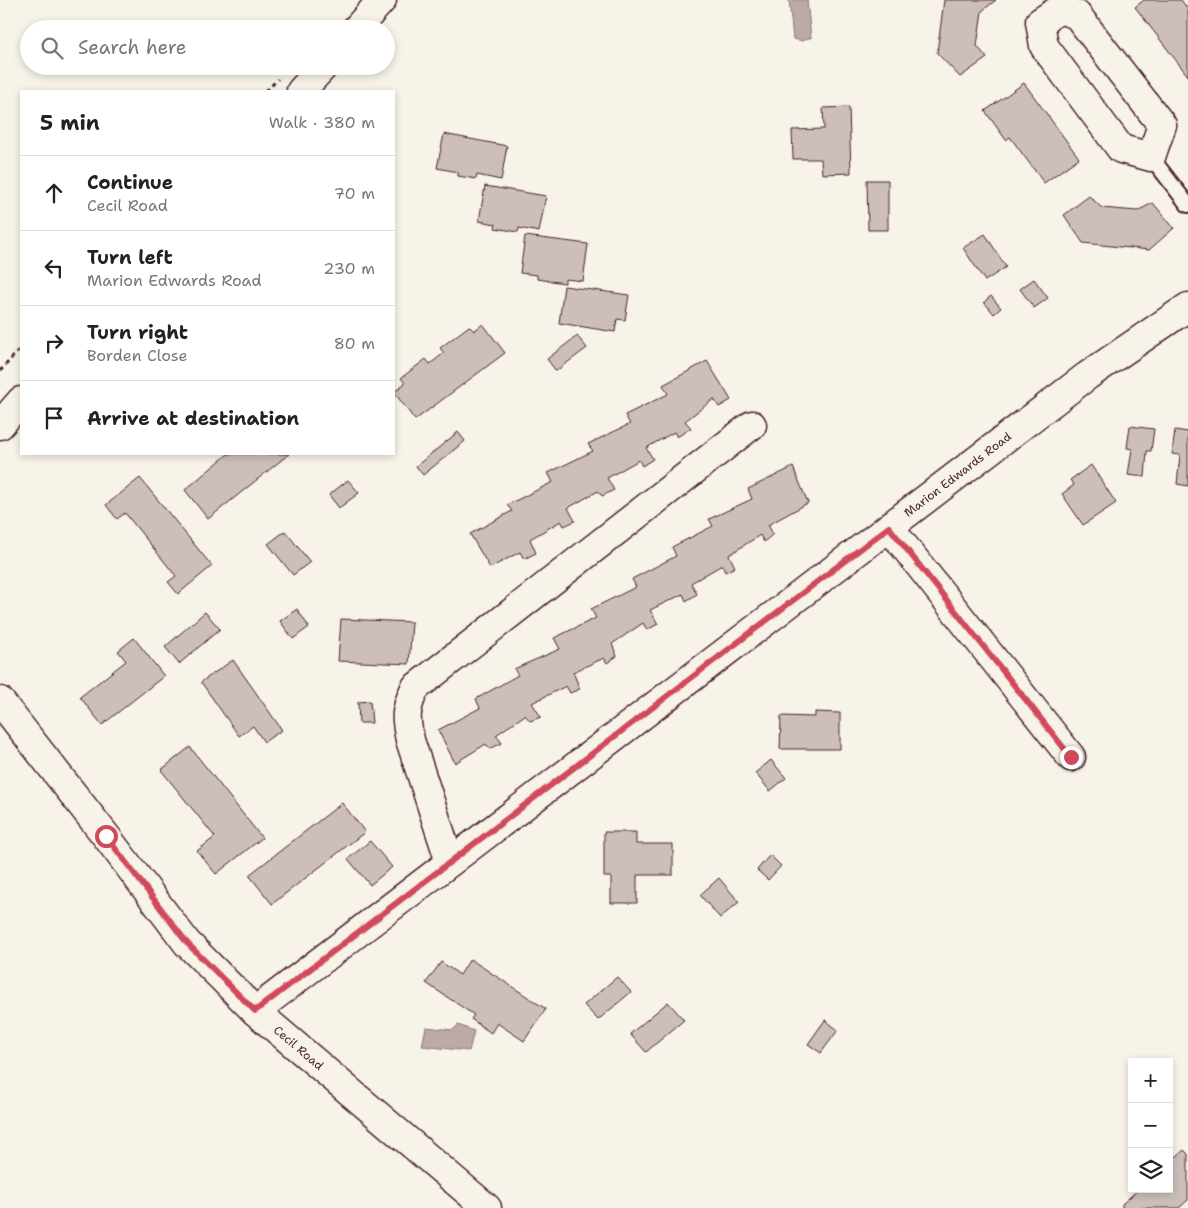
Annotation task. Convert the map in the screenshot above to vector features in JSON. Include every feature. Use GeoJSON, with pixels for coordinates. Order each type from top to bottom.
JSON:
{"type":"FeatureCollection","features":[{"type":"Feature","properties":{"kind":"street"},"geometry":{"type":"LineString","coordinates":[[364,20],[382,0]]}},
{"type":"Feature","properties":{"kind":"street"},"geometry":{"type":"LineString","coordinates":[[1060,9],[1078,15],[1162,125],[1151,157],[1121,149],[1044,46],[1040,22],[1060,9]]}},
{"type":"Feature","properties":{"kind":"street"},"geometry":{"type":"LineString","coordinates":[[302,90],[316,75]]}},
{"type":"Feature","properties":{"kind":"street","name":"Marion Edwards Road"},"geometry":{"type":"LineString","coordinates":[[255,1011],[1087,376],[1188,307]]}},
{"type":"Feature","properties":{"kind":"street"},"geometry":{"type":"LineString","coordinates":[[0,425],[20,402]]}},
{"type":"Feature","properties":{"kind":"street"},"geometry":{"type":"LineString","coordinates":[[450,862],[406,723],[408,703],[415,688],[752,425]]}},
{"type":"Feature","properties":{"kind":"street"},"geometry":{"type":"LineString","coordinates":[[889,527],[1071,757]]}},
{"type":"Feature","properties":{"kind":"street","name":"Cecil Road"},"geometry":{"type":"LineString","coordinates":[[0,701],[187,943],[255,1011],[487,1208]]}},
{"type":"Feature","properties":{"kind":"lane"},"geometry":{"type":"LineString","coordinates":[[1151,157],[1188,206]]}},
{"type":"Feature","properties":{"kind":"path"},"geometry":{"type":"LineString","coordinates":[[0,371],[20,349]]}},
{"type":"Feature","properties":{"kind":"shaded area"},"geometry":{"type":"Polygon","coordinates":[[[789,0],[807,0],[811,38],[803,41],[793,39],[789,0]]]}},
{"type":"Feature","properties":{"kind":"shaded area"},"geometry":{"type":"Polygon","coordinates":[[[458,1025],[474,1031],[469,1051],[422,1046],[426,1027],[453,1030],[458,1025]]]}},
{"type":"Feature","properties":{"kind":"building"},"geometry":{"type":"Polygon","coordinates":[[[944,0],[996,0],[982,11],[977,46],[987,58],[960,77],[937,53],[944,0]]]}},
{"type":"Feature","properties":{"kind":"building"},"geometry":{"type":"Polygon","coordinates":[[[1144,0],[1181,0],[1188,9],[1188,76],[1135,7],[1144,0]]]}},
{"type":"Feature","properties":{"kind":"building"},"geometry":{"type":"Polygon","coordinates":[[[1024,83],[1079,158],[1044,183],[1010,137],[1006,140],[985,111],[1024,83]]]}},
{"type":"Feature","properties":{"kind":"building"},"geometry":{"type":"Polygon","coordinates":[[[849,107],[851,173],[822,174],[821,159],[793,159],[792,130],[824,129],[823,108],[849,107]]]}},
{"type":"Feature","properties":{"kind":"building"},"geometry":{"type":"Polygon","coordinates":[[[444,134],[507,146],[501,180],[477,175],[476,179],[458,176],[458,172],[437,168],[444,134]]]}},
{"type":"Feature","properties":{"kind":"building"},"geometry":{"type":"Polygon","coordinates":[[[867,180],[888,180],[888,230],[868,230],[867,180]]]}},
{"type":"Feature","properties":{"kind":"building"},"geometry":{"type":"Polygon","coordinates":[[[485,186],[546,196],[539,232],[519,228],[518,232],[495,228],[496,224],[479,221],[485,186]]]}},
{"type":"Feature","properties":{"kind":"building"},"geometry":{"type":"Polygon","coordinates":[[[1089,196],[1102,208],[1137,211],[1153,203],[1174,228],[1149,250],[1083,243],[1064,215],[1089,196]]]}},
{"type":"Feature","properties":{"kind":"building"},"geometry":{"type":"Polygon","coordinates":[[[985,234],[1006,267],[985,281],[963,248],[985,234]]]}},
{"type":"Feature","properties":{"kind":"building"},"geometry":{"type":"Polygon","coordinates":[[[525,236],[588,244],[583,281],[565,279],[565,283],[537,279],[537,275],[520,273],[525,236]]]}},
{"type":"Feature","properties":{"kind":"building"},"geometry":{"type":"Polygon","coordinates":[[[1034,279],[1048,298],[1034,308],[1020,289],[1034,279]]]}},
{"type":"Feature","properties":{"kind":"building"},"geometry":{"type":"Polygon","coordinates":[[[564,286],[629,295],[625,320],[617,319],[615,332],[559,323],[564,286]]]}},
{"type":"Feature","properties":{"kind":"building"},"geometry":{"type":"Polygon","coordinates":[[[991,296],[1001,308],[994,314],[984,302],[991,296]]]}},
{"type":"Feature","properties":{"kind":"building"},"geometry":{"type":"Polygon","coordinates":[[[483,324],[505,353],[415,420],[395,393],[405,383],[401,378],[426,359],[430,364],[444,353],[440,348],[469,326],[474,331],[483,324]]]}},
{"type":"Feature","properties":{"kind":"building"},"geometry":{"type":"Polygon","coordinates":[[[577,336],[587,348],[556,371],[547,359],[577,336]]]}},
{"type":"Feature","properties":{"kind":"building"},"geometry":{"type":"Polygon","coordinates":[[[707,361],[731,400],[719,407],[714,399],[685,421],[691,428],[677,437],[674,432],[646,448],[653,459],[642,466],[639,460],[607,478],[614,490],[602,496],[598,491],[568,508],[575,521],[564,526],[561,521],[530,539],[536,553],[524,559],[520,552],[490,568],[470,534],[512,511],[507,505],[553,482],[548,473],[593,451],[588,444],[630,424],[625,415],[668,394],[663,385],[707,361]]]}},
{"type":"Feature","properties":{"kind":"building"},"geometry":{"type":"Polygon","coordinates":[[[1130,426],[1154,429],[1151,451],[1147,451],[1145,477],[1128,475],[1132,449],[1127,448],[1130,426]]]}},
{"type":"Feature","properties":{"kind":"building"},"geometry":{"type":"Polygon","coordinates":[[[1175,430],[1188,432],[1188,486],[1177,484],[1180,455],[1172,454],[1175,430]]]}},
{"type":"Feature","properties":{"kind":"building"},"geometry":{"type":"Polygon","coordinates":[[[458,432],[465,441],[423,475],[416,466],[458,432]]]}},
{"type":"Feature","properties":{"kind":"building"},"geometry":{"type":"Polygon","coordinates":[[[227,455],[288,455],[208,519],[185,490],[227,455]]]}},
{"type":"Feature","properties":{"kind":"building"},"geometry":{"type":"Polygon","coordinates":[[[1091,465],[1116,503],[1083,525],[1062,494],[1074,485],[1070,480],[1091,465]]]}},
{"type":"Feature","properties":{"kind":"building"},"geometry":{"type":"Polygon","coordinates":[[[793,467],[808,503],[768,525],[773,534],[764,542],[760,535],[729,555],[735,567],[725,572],[722,565],[691,583],[697,594],[686,601],[683,594],[650,610],[658,624],[647,630],[643,623],[612,644],[617,656],[607,663],[604,658],[573,672],[580,689],[570,693],[566,686],[532,703],[541,717],[530,721],[525,715],[496,735],[502,743],[490,749],[486,744],[455,763],[438,730],[480,708],[476,699],[518,675],[514,669],[560,649],[554,638],[596,618],[591,609],[636,587],[632,579],[676,556],[672,547],[713,526],[709,519],[752,499],[748,489],[793,467]]]}},
{"type":"Feature","properties":{"kind":"building"},"geometry":{"type":"Polygon","coordinates":[[[140,478],[212,566],[178,594],[168,582],[176,576],[125,513],[117,519],[106,505],[140,478]]]}},
{"type":"Feature","properties":{"kind":"building"},"geometry":{"type":"Polygon","coordinates":[[[348,480],[359,493],[339,508],[329,495],[348,480]]]}},
{"type":"Feature","properties":{"kind":"building"},"geometry":{"type":"Polygon","coordinates":[[[285,531],[310,562],[293,575],[268,544],[285,531]]]}},
{"type":"Feature","properties":{"kind":"building"},"geometry":{"type":"Polygon","coordinates":[[[297,609],[309,627],[293,639],[280,621],[297,609]]]}},
{"type":"Feature","properties":{"kind":"building"},"geometry":{"type":"Polygon","coordinates":[[[205,612],[220,629],[179,664],[165,647],[205,612]]]}},
{"type":"Feature","properties":{"kind":"building"},"geometry":{"type":"Polygon","coordinates":[[[341,619],[412,622],[409,664],[338,661],[341,619]]]}},
{"type":"Feature","properties":{"kind":"building"},"geometry":{"type":"Polygon","coordinates":[[[134,638],[164,676],[102,725],[80,697],[126,661],[118,651],[134,638]]]}},
{"type":"Feature","properties":{"kind":"building"},"geometry":{"type":"Polygon","coordinates":[[[233,660],[282,730],[264,742],[253,726],[239,736],[201,682],[233,660]]]}},
{"type":"Feature","properties":{"kind":"building"},"geometry":{"type":"Polygon","coordinates":[[[370,701],[372,723],[359,723],[358,702],[370,701]]]}},
{"type":"Feature","properties":{"kind":"building"},"geometry":{"type":"Polygon","coordinates":[[[815,712],[840,713],[840,749],[780,749],[781,716],[815,717],[815,712]]]}},
{"type":"Feature","properties":{"kind":"building"},"geometry":{"type":"Polygon","coordinates":[[[190,747],[262,838],[216,874],[197,851],[215,837],[161,770],[190,747]]]}},
{"type":"Feature","properties":{"kind":"building"},"geometry":{"type":"Polygon","coordinates":[[[771,760],[786,778],[770,791],[755,773],[771,760]]]}},
{"type":"Feature","properties":{"kind":"building"},"geometry":{"type":"Polygon","coordinates":[[[342,803],[365,832],[272,904],[249,875],[342,803]]]}},
{"type":"Feature","properties":{"kind":"building"},"geometry":{"type":"Polygon","coordinates":[[[604,832],[636,832],[636,844],[673,844],[673,875],[637,875],[637,903],[611,903],[611,877],[604,877],[604,832]]]}},
{"type":"Feature","properties":{"kind":"building"},"geometry":{"type":"Polygon","coordinates":[[[370,841],[392,867],[370,885],[348,859],[370,841]]]}},
{"type":"Feature","properties":{"kind":"building"},"geometry":{"type":"Polygon","coordinates":[[[770,855],[781,866],[768,880],[757,870],[770,855]]]}},
{"type":"Feature","properties":{"kind":"building"},"geometry":{"type":"Polygon","coordinates":[[[719,878],[739,902],[720,918],[700,895],[719,878]]]}},
{"type":"Feature","properties":{"kind":"building"},"geometry":{"type":"Polygon","coordinates":[[[470,959],[546,1009],[524,1041],[497,1023],[491,1033],[471,1019],[474,1015],[426,983],[441,962],[460,975],[470,959]]]}},
{"type":"Feature","properties":{"kind":"building"},"geometry":{"type":"Polygon","coordinates":[[[617,977],[631,992],[598,1020],[584,1005],[617,977]]]}},
{"type":"Feature","properties":{"kind":"building"},"geometry":{"type":"Polygon","coordinates":[[[668,1002],[684,1020],[646,1052],[630,1034],[668,1002]]]}},
{"type":"Feature","properties":{"kind":"building"},"geometry":{"type":"Polygon","coordinates":[[[825,1020],[838,1030],[821,1053],[808,1044],[825,1020]]]}},
{"type":"Feature","properties":{"kind":"building"},"geometry":{"type":"Polygon","coordinates":[[[1184,1150],[1188,1154],[1188,1200],[1179,1208],[1122,1208],[1122,1204],[1134,1193],[1173,1193],[1173,1160],[1184,1150]]]}},
{"type":"Feature","properties":{"kind":"route"},"geometry":{"type":"LineString","coordinates":[[106,836],[187,943],[255,1011],[889,527],[1071,757]]}}]}
